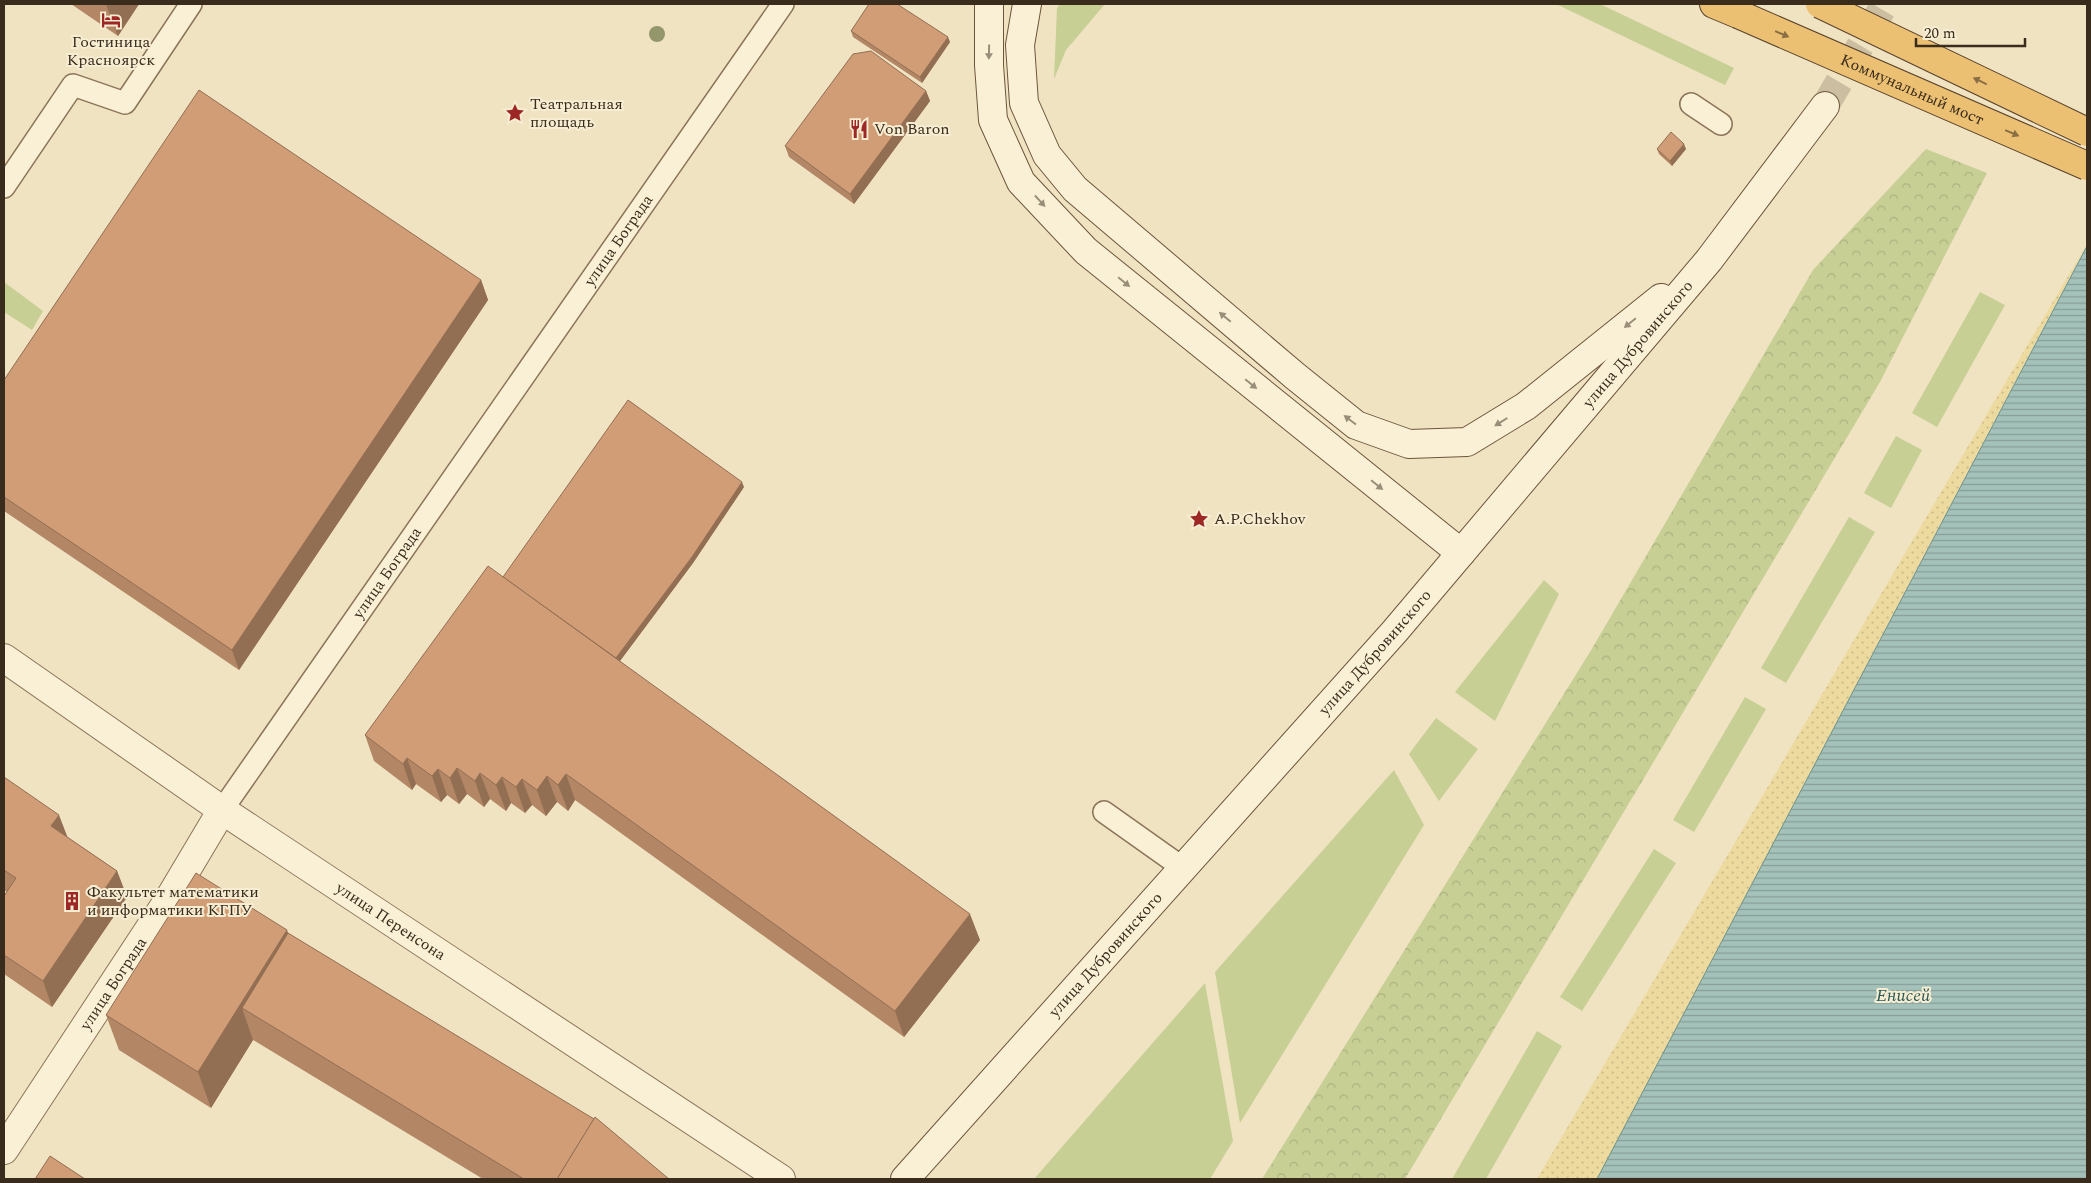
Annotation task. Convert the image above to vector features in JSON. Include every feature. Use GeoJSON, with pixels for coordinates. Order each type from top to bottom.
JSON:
{"type":"FeatureCollection","features":[{"type":"Feature","properties":{"kind":"highway","name":"Коммунальный мост"},"geometry":{"type":"LineString","coordinates":[[1820,4],[2087,132]]}},
{"type":"Feature","properties":{"kind":"highway","name":"Коммунальный мост"},"geometry":{"type":"LineString","coordinates":[[1726,9],[2087,166]]}},
{"type":"Feature","properties":{"kind":"main road"},"geometry":{"type":"LineString","coordinates":[[989,4],[989,65],[993,120],[1022,182],[1086,251],[1461,553]]}},
{"type":"Feature","properties":{"kind":"main road"},"geometry":{"type":"LineString","coordinates":[[1027,4],[1020,45],[1024,103],[1047,155],[1074,189],[1287,370],[1356,425],[1409,444],[1467,442],[1526,406],[1710,260]]}},
{"type":"Feature","properties":{"kind":"main road","name":"улица Дубровинского"},"geometry":{"type":"LineString","coordinates":[[904,1179],[1395,631],[1710,260],[1825,106]]}},
{"type":"Feature","properties":{"kind":"main road","name":"улица Перенсона"},"geometry":{"type":"LineString","coordinates":[[4,658],[222,810],[781,1179]]}},
{"type":"Feature","properties":{"kind":"main road","name":"улица Бограда"},"geometry":{"type":"LineString","coordinates":[[4,1150],[169,899],[222,810]]}},
{"type":"Feature","properties":{"kind":"lane"},"geometry":{"type":"LineString","coordinates":[[4,187],[73,85],[125,103],[191,4]]}},
{"type":"Feature","properties":{"kind":"lane","name":"улица Бограда"},"geometry":{"type":"LineString","coordinates":[[222,810],[783,4]]}},
{"type":"Feature","properties":{"kind":"lane"},"geometry":{"type":"LineString","coordinates":[[1691,104],[1721,124]]}},
{"type":"Feature","properties":{"kind":"lane"},"geometry":{"type":"LineString","coordinates":[[1104,812],[1183,868]]}},
{"type":"Feature","properties":{"kind":"green space"},"geometry":{"type":"Polygon","coordinates":[[[1060,4],[1105,4],[1066,50],[1054,79],[1057,8],[1060,4]]]}},
{"type":"Feature","properties":{"kind":"green space"},"geometry":{"type":"Polygon","coordinates":[[[1556,4],[1600,4],[1734,68],[1725,85],[1556,4]]]}},
{"type":"Feature","properties":{"kind":"green space"},"geometry":{"type":"Polygon","coordinates":[[[1926,149],[1987,173],[1880,382],[1405,1179],[1262,1179],[1590,652],[1813,270],[1926,149]]]}},
{"type":"Feature","properties":{"kind":"green space"},"geometry":{"type":"Polygon","coordinates":[[[4,282],[43,311],[32,330],[4,312],[4,282]]]}},
{"type":"Feature","properties":{"kind":"green space"},"geometry":{"type":"Polygon","coordinates":[[[1980,292],[2005,305],[1937,427],[1912,413],[1980,292]]]}},
{"type":"Feature","properties":{"kind":"green space"},"geometry":{"type":"Polygon","coordinates":[[[1896,436],[1922,450],[1891,508],[1864,493],[1896,436]]]}},
{"type":"Feature","properties":{"kind":"green space"},"geometry":{"type":"Polygon","coordinates":[[[1849,517],[1875,532],[1786,683],[1761,668],[1849,517]]]}},
{"type":"Feature","properties":{"kind":"green space"},"geometry":{"type":"Polygon","coordinates":[[[1544,580],[1559,594],[1495,721],[1455,692],[1544,580]]]}},
{"type":"Feature","properties":{"kind":"green space"},"geometry":{"type":"Polygon","coordinates":[[[1745,697],[1766,709],[1694,832],[1673,820],[1745,697]]]}},
{"type":"Feature","properties":{"kind":"green space"},"geometry":{"type":"Polygon","coordinates":[[[1436,718],[1478,749],[1439,801],[1409,754],[1436,718]]]}},
{"type":"Feature","properties":{"kind":"green space"},"geometry":{"type":"Polygon","coordinates":[[[1394,770],[1424,825],[1240,1123],[1215,972],[1394,770]]]}},
{"type":"Feature","properties":{"kind":"green space"},"geometry":{"type":"Polygon","coordinates":[[[1654,849],[1676,863],[1582,1011],[1560,997],[1654,849]]]}},
{"type":"Feature","properties":{"kind":"green space"},"geometry":{"type":"Polygon","coordinates":[[[1205,983],[1233,1141],[1210,1179],[1034,1179],[1205,983]]]}},
{"type":"Feature","properties":{"kind":"green space"},"geometry":{"type":"Polygon","coordinates":[[[1537,1031],[1562,1046],[1486,1179],[1452,1179],[1537,1031]]]}},
{"type":"Feature","properties":{"kind":"sand"},"geometry":{"type":"Polygon","coordinates":[[[2087,244],[1597,1179],[1537,1179],[2087,244]]]}},
{"type":"Feature","properties":{"kind":"water","name":"Енисей"},"geometry":{"type":"Polygon","coordinates":[[[2087,246],[2087,1179],[1597,1179],[2087,246]]]}},
{"type":"Feature","properties":{"kind":"building"},"geometry":{"type":"Polygon","coordinates":[[[869,4],[897,4],[948,37],[920,77],[851,31],[869,4]]]}},
{"type":"Feature","properties":{"kind":"building","name":"Von Baron"},"geometry":{"type":"Polygon","coordinates":[[[871,51],[926,91],[850,194],[785,146],[853,54],[871,51]]]}},
{"type":"Feature","properties":{"kind":"building"},"geometry":{"type":"Polygon","coordinates":[[[199,90],[481,280],[232,650],[4,497],[4,380],[199,90]]]}},
{"type":"Feature","properties":{"kind":"building"},"geometry":{"type":"Polygon","coordinates":[[[1671,132],[1684,144],[1670,161],[1657,149],[1671,132]]]}},
{"type":"Feature","properties":{"kind":"building"},"geometry":{"type":"Polygon","coordinates":[[[628,400],[742,482],[692,557],[616,658],[503,577],[628,400]]]}},
{"type":"Feature","properties":{"kind":"building"},"geometry":{"type":"Polygon","coordinates":[[[488,566],[970,914],[895,1011],[566,774],[558,785],[547,776],[537,790],[522,779],[516,787],[502,777],[496,785],[480,773],[475,781],[457,768],[450,778],[438,769],[432,776],[407,758],[403,764],[365,735],[488,566]]]}},
{"type":"Feature","properties":{"kind":"building","name":"Факультет математики и информатики КГПУ"},"geometry":{"type":"Polygon","coordinates":[[[4,777],[59,815],[51,826],[117,871],[43,981],[4,955],[4,896],[16,878],[4,870],[4,777]]]}},
{"type":"Feature","properties":{"kind":"building"},"geometry":{"type":"Polygon","coordinates":[[[196,873],[287,930],[198,1072],[106,1015],[196,873]]]}},
{"type":"Feature","properties":{"kind":"building"},"geometry":{"type":"Polygon","coordinates":[[[288,933],[594,1119],[557,1179],[524,1179],[242,1008],[288,933]]]}},
{"type":"Feature","properties":{"kind":"building"},"geometry":{"type":"Polygon","coordinates":[[[595,1117],[669,1179],[557,1179],[595,1117]]]}},
{"type":"Feature","properties":{"kind":"building"},"geometry":{"type":"Polygon","coordinates":[[[50,1156],[85,1179],[35,1179],[50,1156]]]}},
{"type":"Feature","properties":{"kind":"tunnel"},"geometry":{"type":"LineString","coordinates":[[1825,106],[1885,4]]}},
{"type":"Feature","properties":{"kind":"place","name":"Гостиница Красноярск"},"geometry":{"type":"Point","coordinates":[111,20]}},
{"type":"Feature","properties":{"kind":"place","name":"Театральная площадь"},"geometry":{"type":"Point","coordinates":[515,113]}},
{"type":"Feature","properties":{"kind":"place","name":"Von Baron"},"geometry":{"type":"Point","coordinates":[859,129]}},
{"type":"Feature","properties":{"kind":"place","name":"A.P.Chekhov"},"geometry":{"type":"Point","coordinates":[1199,519]}},
{"type":"Feature","properties":{"kind":"place","name":"Факультет математики и информатики КГПУ"},"geometry":{"type":"Point","coordinates":[72,901]}}]}
